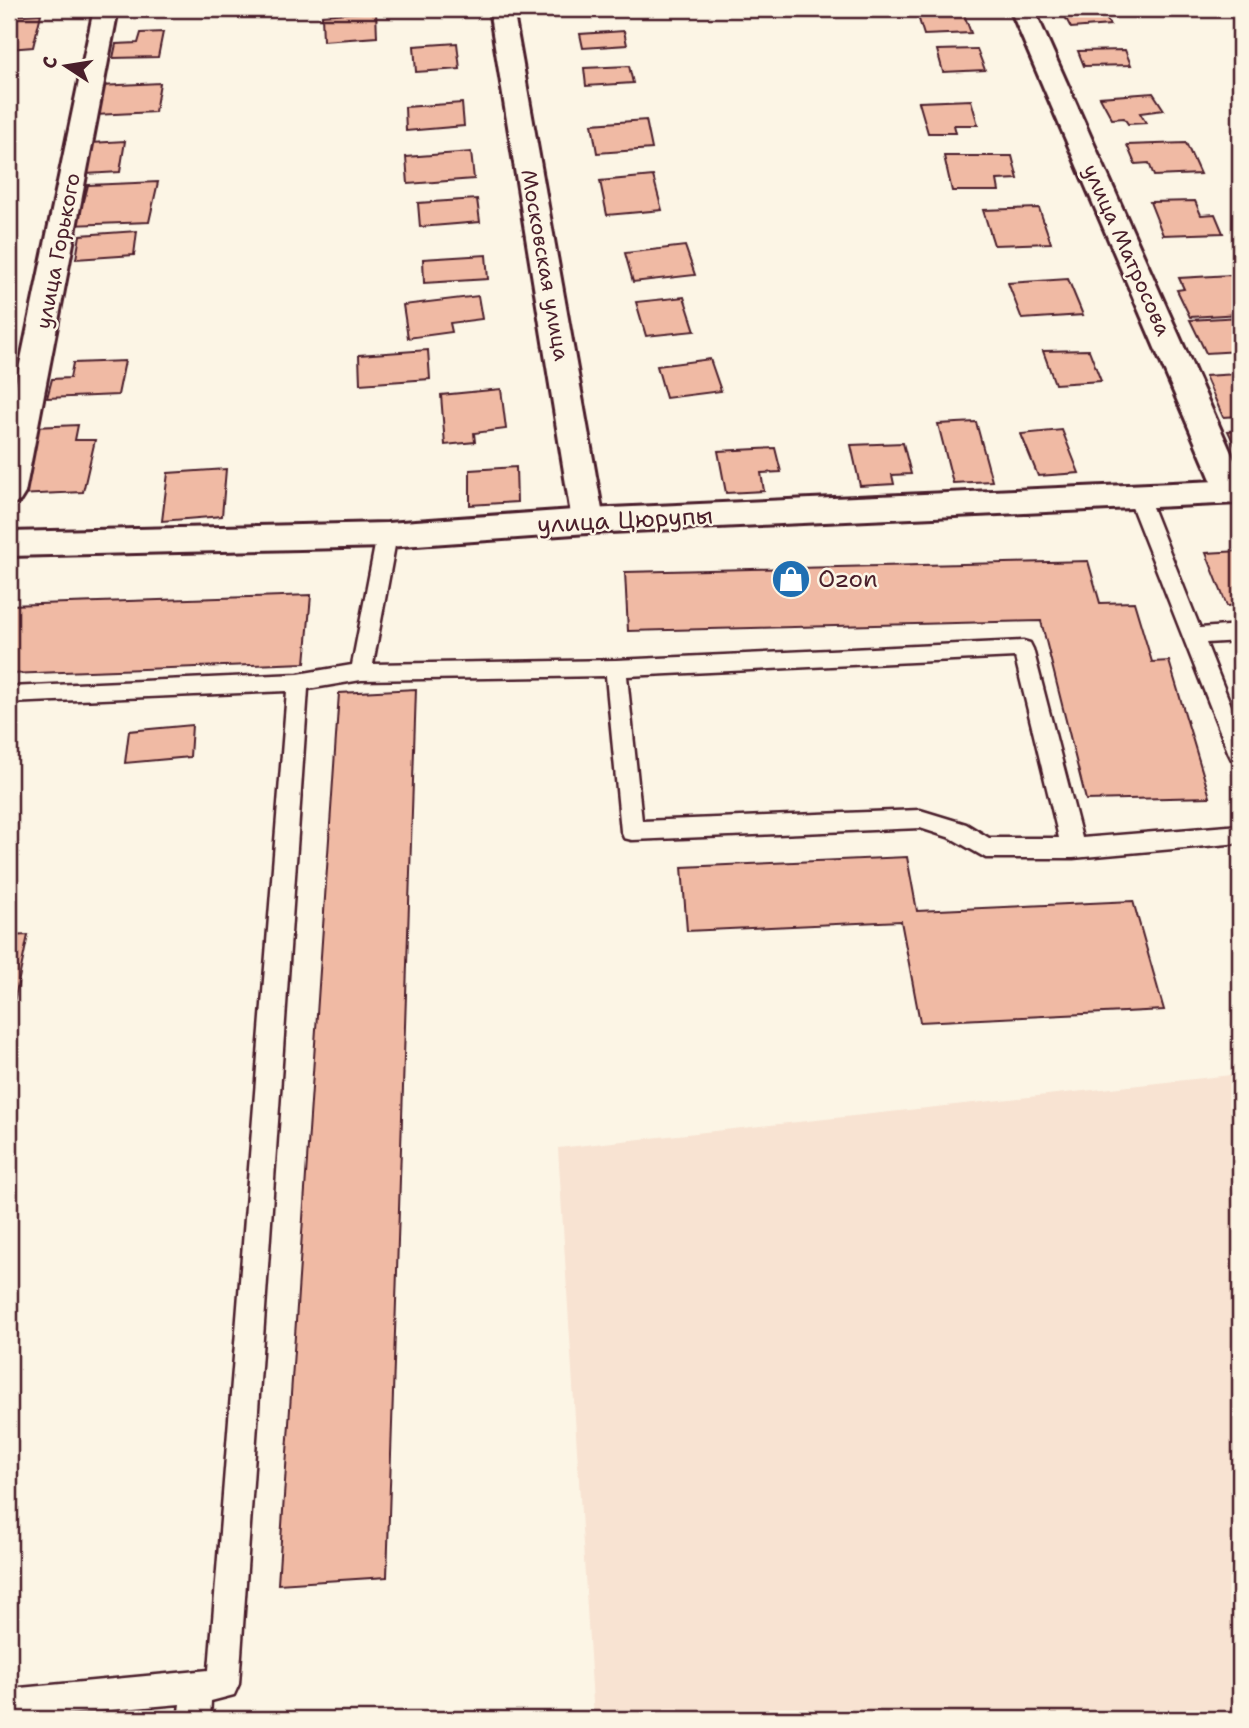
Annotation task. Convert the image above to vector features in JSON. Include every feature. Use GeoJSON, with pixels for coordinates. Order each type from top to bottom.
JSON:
{"type":"FeatureCollection","features":[{"type":"Feature","properties":{"kind":"street","name":"улица Горького"},"geometry":{"type":"LineString","coordinates":[[9,493],[107,9]]}},
{"type":"Feature","properties":{"kind":"street","name":"Московская улица"},"geometry":{"type":"LineString","coordinates":[[502,9],[588,520]]}},
{"type":"Feature","properties":{"kind":"street","name":"улица Матросова"},"geometry":{"type":"LineString","coordinates":[[1022,9],[1236,491]]}},
{"type":"Feature","properties":{"kind":"street","name":"улица Цюрупы"},"geometry":{"type":"LineString","coordinates":[[9,544],[387,535],[588,520],[1236,491]]}},
{"type":"Feature","properties":{"kind":"lane"},"geometry":{"type":"LineString","coordinates":[[1138,497],[1240,754]]}},
{"type":"Feature","properties":{"kind":"lane"},"geometry":{"type":"LineString","coordinates":[[361,672],[387,535]]}},
{"type":"Feature","properties":{"kind":"lane"},"geometry":{"type":"LineString","coordinates":[[1193,636],[1240,633]]}},
{"type":"Feature","properties":{"kind":"lane"},"geometry":{"type":"LineString","coordinates":[[9,695],[298,682],[361,672],[616,668],[1023,649],[1073,848]]}},
{"type":"Feature","properties":{"kind":"lane"},"geometry":{"type":"LineString","coordinates":[[616,668],[632,831],[920,819],[958,831],[986,848],[1073,848],[1240,834]]}},
{"type":"Feature","properties":{"kind":"lane"},"geometry":{"type":"LineString","coordinates":[[9,1706],[223,1684],[298,682]]}},
{"type":"Feature","properties":{"kind":"lane"},"geometry":{"type":"LineString","coordinates":[[194,1719],[197,1687]]}},
{"type":"Feature","properties":{"kind":"shaded area"},"geometry":{"type":"Polygon","coordinates":[[[1240,1074],[1240,1719],[594,1719],[558,1148],[1240,1074]]]}},
{"type":"Feature","properties":{"kind":"building"},"geometry":{"type":"Polygon","coordinates":[[[962,9],[971,33],[924,35],[916,10],[962,9]]]}},
{"type":"Feature","properties":{"kind":"building"},"geometry":{"type":"Polygon","coordinates":[[[1061,9],[1101,9],[1110,25],[1071,28],[1061,9]]]}},
{"type":"Feature","properties":{"kind":"building"},"geometry":{"type":"Polygon","coordinates":[[[376,11],[377,37],[323,41],[322,15],[376,11]]]}},
{"type":"Feature","properties":{"kind":"building"},"geometry":{"type":"Polygon","coordinates":[[[41,14],[33,47],[9,49],[9,16],[41,14]]]}},
{"type":"Feature","properties":{"kind":"building"},"geometry":{"type":"Polygon","coordinates":[[[624,31],[627,45],[583,48],[580,34],[624,31]]]}},
{"type":"Feature","properties":{"kind":"building"},"geometry":{"type":"Polygon","coordinates":[[[163,32],[158,57],[113,58],[116,44],[138,43],[141,33],[163,32]]]}},
{"type":"Feature","properties":{"kind":"building"},"geometry":{"type":"Polygon","coordinates":[[[457,43],[460,69],[416,72],[414,46],[457,43]]]}},
{"type":"Feature","properties":{"kind":"building"},"geometry":{"type":"Polygon","coordinates":[[[977,49],[985,70],[943,72],[937,50],[977,49]]]}},
{"type":"Feature","properties":{"kind":"building"},"geometry":{"type":"Polygon","coordinates":[[[1125,50],[1131,65],[1084,66],[1078,51],[1125,50]]]}},
{"type":"Feature","properties":{"kind":"building"},"geometry":{"type":"Polygon","coordinates":[[[629,66],[633,83],[586,86],[584,68],[629,66]]]}},
{"type":"Feature","properties":{"kind":"building"},"geometry":{"type":"Polygon","coordinates":[[[160,83],[155,112],[95,115],[100,86],[160,83]]]}},
{"type":"Feature","properties":{"kind":"building"},"geometry":{"type":"Polygon","coordinates":[[[1153,93],[1164,110],[1140,113],[1146,123],[1128,124],[1124,118],[1112,119],[1100,97],[1153,93]]]}},
{"type":"Feature","properties":{"kind":"building"},"geometry":{"type":"Polygon","coordinates":[[[971,100],[978,125],[954,125],[956,133],[928,133],[919,102],[971,100]]]}},
{"type":"Feature","properties":{"kind":"building"},"geometry":{"type":"Polygon","coordinates":[[[462,103],[464,126],[406,131],[405,107],[462,103]]]}},
{"type":"Feature","properties":{"kind":"building"},"geometry":{"type":"Polygon","coordinates":[[[646,120],[652,149],[597,153],[592,124],[646,120]]]}},
{"type":"Feature","properties":{"kind":"building"},"geometry":{"type":"Polygon","coordinates":[[[125,141],[120,172],[86,174],[91,143],[125,141]]]}},
{"type":"Feature","properties":{"kind":"building"},"geometry":{"type":"Polygon","coordinates":[[[1186,143],[1200,174],[1154,176],[1149,163],[1135,164],[1127,145],[1186,143]]]}},
{"type":"Feature","properties":{"kind":"building"},"geometry":{"type":"Polygon","coordinates":[[[471,152],[474,179],[408,184],[406,157],[471,152]]]}},
{"type":"Feature","properties":{"kind":"building"},"geometry":{"type":"Polygon","coordinates":[[[944,156],[1012,156],[1018,179],[997,180],[999,191],[952,191],[944,156]]]}},
{"type":"Feature","properties":{"kind":"building"},"geometry":{"type":"Polygon","coordinates":[[[653,176],[662,210],[607,215],[600,181],[653,176]]]}},
{"type":"Feature","properties":{"kind":"building"},"geometry":{"type":"Polygon","coordinates":[[[158,182],[149,222],[71,225],[77,201],[84,201],[88,185],[158,182]]]}},
{"type":"Feature","properties":{"kind":"building"},"geometry":{"type":"Polygon","coordinates":[[[477,199],[480,222],[420,227],[418,203],[477,199]]]}},
{"type":"Feature","properties":{"kind":"building"},"geometry":{"type":"Polygon","coordinates":[[[1195,201],[1201,215],[1215,214],[1223,233],[1163,235],[1150,202],[1195,201]]]}},
{"type":"Feature","properties":{"kind":"building"},"geometry":{"type":"Polygon","coordinates":[[[1039,208],[1051,243],[994,245],[983,210],[1039,208]]]}},
{"type":"Feature","properties":{"kind":"building"},"geometry":{"type":"Polygon","coordinates":[[[137,231],[134,255],[76,259],[80,235],[137,231]]]}},
{"type":"Feature","properties":{"kind":"building"},"geometry":{"type":"Polygon","coordinates":[[[685,246],[695,275],[633,282],[625,253],[685,246]]]}},
{"type":"Feature","properties":{"kind":"building"},"geometry":{"type":"Polygon","coordinates":[[[486,255],[488,279],[424,283],[423,259],[486,255]]]}},
{"type":"Feature","properties":{"kind":"building"},"geometry":{"type":"Polygon","coordinates":[[[1231,275],[1240,293],[1240,314],[1190,317],[1177,290],[1184,289],[1179,278],[1231,275]]]}},
{"type":"Feature","properties":{"kind":"building"},"geometry":{"type":"Polygon","coordinates":[[[1068,279],[1083,315],[1022,319],[1008,283],[1068,279]]]}},
{"type":"Feature","properties":{"kind":"building"},"geometry":{"type":"Polygon","coordinates":[[[478,296],[482,319],[450,323],[452,332],[408,338],[403,305],[478,296]]]}},
{"type":"Feature","properties":{"kind":"building"},"geometry":{"type":"Polygon","coordinates":[[[684,297],[695,331],[646,336],[636,302],[684,297]]]}},
{"type":"Feature","properties":{"kind":"building"},"geometry":{"type":"Polygon","coordinates":[[[1240,317],[1240,351],[1206,353],[1190,320],[1240,317]]]}},
{"type":"Feature","properties":{"kind":"building"},"geometry":{"type":"Polygon","coordinates":[[[428,350],[430,379],[360,384],[359,355],[428,350]]]}},
{"type":"Feature","properties":{"kind":"building"},"geometry":{"type":"Polygon","coordinates":[[[1089,350],[1101,381],[1055,384],[1043,351],[1089,350]]]}},
{"type":"Feature","properties":{"kind":"building"},"geometry":{"type":"Polygon","coordinates":[[[710,359],[721,391],[666,398],[657,366],[710,359]]]}},
{"type":"Feature","properties":{"kind":"building"},"geometry":{"type":"Polygon","coordinates":[[[125,361],[118,395],[47,398],[52,379],[70,378],[73,363],[125,361]]]}},
{"type":"Feature","properties":{"kind":"building"},"geometry":{"type":"Polygon","coordinates":[[[1237,374],[1240,381],[1240,416],[1223,417],[1205,376],[1237,374]]]}},
{"type":"Feature","properties":{"kind":"building"},"geometry":{"type":"Polygon","coordinates":[[[501,389],[506,429],[474,433],[475,442],[445,445],[441,395],[501,389]]]}},
{"type":"Feature","properties":{"kind":"building"},"geometry":{"type":"Polygon","coordinates":[[[976,422],[992,481],[953,483],[938,424],[976,422]]]}},
{"type":"Feature","properties":{"kind":"building"},"geometry":{"type":"Polygon","coordinates":[[[78,425],[75,440],[95,440],[83,492],[17,495],[34,427],[78,425]]]}},
{"type":"Feature","properties":{"kind":"building"},"geometry":{"type":"Polygon","coordinates":[[[1062,430],[1079,473],[1038,476],[1021,434],[1062,430]]]}},
{"type":"Feature","properties":{"kind":"building"},"geometry":{"type":"Polygon","coordinates":[[[1240,430],[1240,456],[1228,431],[1240,430]]]}},
{"type":"Feature","properties":{"kind":"building"},"geometry":{"type":"Polygon","coordinates":[[[903,443],[911,474],[892,475],[894,484],[860,486],[851,445],[903,443]]]}},
{"type":"Feature","properties":{"kind":"building"},"geometry":{"type":"Polygon","coordinates":[[[775,448],[781,472],[761,473],[764,491],[726,493],[718,451],[775,448]]]}},
{"type":"Feature","properties":{"kind":"building"},"geometry":{"type":"Polygon","coordinates":[[[516,467],[517,502],[470,505],[470,470],[516,467]]]}},
{"type":"Feature","properties":{"kind":"building"},"geometry":{"type":"Polygon","coordinates":[[[226,469],[222,516],[162,521],[168,473],[226,469]]]}},
{"type":"Feature","properties":{"kind":"building"},"geometry":{"type":"Polygon","coordinates":[[[1240,551],[1240,605],[1227,606],[1206,553],[1240,551]]]}},
{"type":"Feature","properties":{"kind":"building"},"geometry":{"type":"Polygon","coordinates":[[[1088,561],[1100,603],[1134,602],[1152,662],[1169,661],[1210,797],[1086,800],[1041,621],[628,631],[625,572],[1088,561]]]}},
{"type":"Feature","properties":{"kind":"building"},"geometry":{"type":"Polygon","coordinates":[[[311,595],[305,663],[9,674],[9,605],[311,595]]]}},
{"type":"Feature","properties":{"kind":"building"},"geometry":{"type":"Polygon","coordinates":[[[416,689],[387,1577],[278,1584],[339,693],[416,689]]]}},
{"type":"Feature","properties":{"kind":"building"},"geometry":{"type":"Polygon","coordinates":[[[192,725],[190,757],[125,763],[129,731],[192,725]]]}},
{"type":"Feature","properties":{"kind":"building"},"geometry":{"type":"Polygon","coordinates":[[[907,857],[917,911],[1133,901],[1164,1010],[920,1022],[901,921],[687,931],[682,867],[907,857]]]}},
{"type":"Feature","properties":{"kind":"building"},"geometry":{"type":"Polygon","coordinates":[[[28,935],[10,1022],[9,1022],[9,936],[28,935]]]}},
{"type":"Feature","properties":{"kind":"place","name":"Ozon"},"geometry":{"type":"Point","coordinates":[791,579]}}]}
